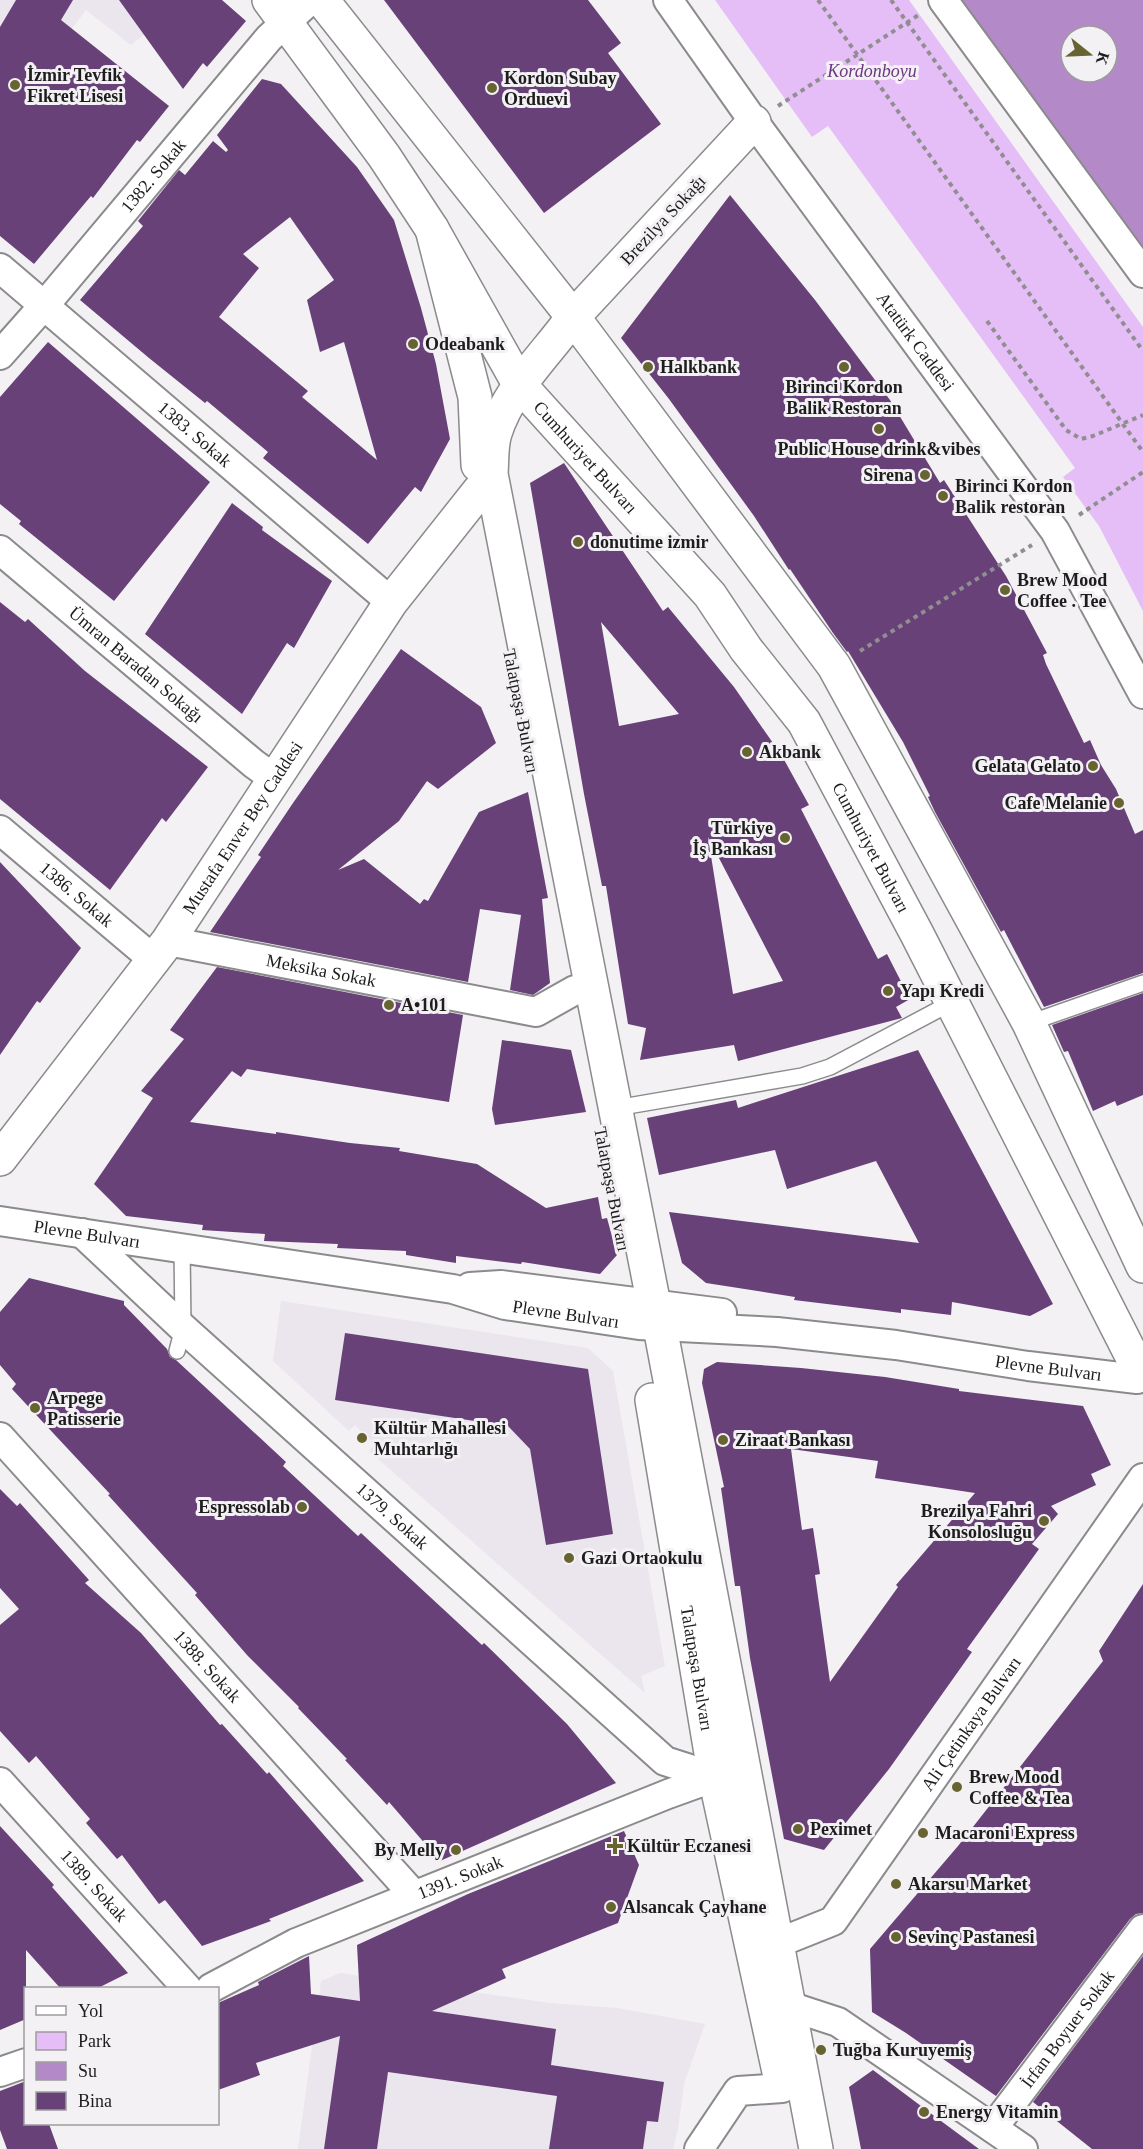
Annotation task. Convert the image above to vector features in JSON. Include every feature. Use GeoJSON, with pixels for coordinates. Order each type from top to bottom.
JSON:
{"type":"FeatureCollection","features":[{"type":"Feature","properties":{"kind":"main road"},"geometry":{"type":"LineString","coordinates":[[322,0],[573,317],[834,666],[1029,1023],[1143,1266]]}},
{"type":"Feature","properties":{"kind":"main road","name":"Cumhuriyet Bulvarı"},"geometry":{"type":"LineString","coordinates":[[277,11],[384,156],[432,229],[519,384],[710,596],[746,649],[804,722],[917,934],[1140,1374]]}},
{"type":"Feature","properties":{"kind":"main road","name":"Brezilya Sokağı"},"geometry":{"type":"LineString","coordinates":[[573,317],[754,122]]}},
{"type":"Feature","properties":{"kind":"main road","name":"Talatpaşa Bulvarı"},"geometry":{"type":"LineString","coordinates":[[432,229],[475,397],[479,491],[576,990],[597,1115],[647,1314],[778,1943],[816,2149]]}},
{"type":"Feature","properties":{"kind":"main road"},"geometry":{"type":"LineString","coordinates":[[519,384],[554,344],[573,317]]}},
{"type":"Feature","properties":{"kind":"main road","name":"Talatpaşa Bulvarı"},"geometry":{"type":"LineString","coordinates":[[519,384],[495,434],[491,474],[616,1108],[715,1777],[793,2149]]}},
{"type":"Feature","properties":{"kind":"main road","name":"Mustafa Enver Bey Caddesi"},"geometry":{"type":"LineString","coordinates":[[0,1159],[161,951],[391,602],[479,491]]}},
{"type":"Feature","properties":{"kind":"street","name":"1382. Sokak"},"geometry":{"type":"LineString","coordinates":[[0,356],[266,40],[277,11],[310,0]]}},
{"type":"Feature","properties":{"kind":"street","name":"Atatürk Caddesi"},"geometry":{"type":"LineString","coordinates":[[668,0],[754,122],[1055,531],[1143,694]]}},
{"type":"Feature","properties":{"kind":"street"},"geometry":{"type":"LineString","coordinates":[[933,6],[1143,273]]}},
{"type":"Feature","properties":{"kind":"street","name":"1383. Sokak"},"geometry":{"type":"LineString","coordinates":[[0,268],[391,602]]}},
{"type":"Feature","properties":{"kind":"street","name":"Ümran Baradan Sokağı"},"geometry":{"type":"LineString","coordinates":[[0,550],[274,779]]}},
{"type":"Feature","properties":{"kind":"street","name":"1386. Sokak"},"geometry":{"type":"LineString","coordinates":[[0,830],[138,945],[161,951]]}},
{"type":"Feature","properties":{"kind":"street","name":"Meksika Sokak"},"geometry":{"type":"LineString","coordinates":[[161,951],[536,1012],[576,990]]}},
{"type":"Feature","properties":{"kind":"street","name":"Plevne Bulvarı"},"geometry":{"type":"LineString","coordinates":[[0,1221],[453,1289],[501,1285],[647,1314],[777,1332],[896,1345],[1028,1366],[1140,1374]]}},
{"type":"Feature","properties":{"kind":"street","name":"1379. Sokak"},"geometry":{"type":"LineString","coordinates":[[82,1233],[180,1340],[665,1761],[715,1777]]}},
{"type":"Feature","properties":{"kind":"street","name":"1388. Sokak"},"geometry":{"type":"LineString","coordinates":[[0,1437],[414,1895]]}},
{"type":"Feature","properties":{"kind":"street","name":"Ali Çetinkaya Bulvarı"},"geometry":{"type":"LineString","coordinates":[[778,1943],[833,1921],[1143,1478]]}},
{"type":"Feature","properties":{"kind":"street","name":"1391. Sokak"},"geometry":{"type":"LineString","coordinates":[[215,1987],[296,1943],[715,1777]]}},
{"type":"Feature","properties":{"kind":"street","name":"1389. Sokak"},"geometry":{"type":"LineString","coordinates":[[0,1782],[185,1987]]}},
{"type":"Feature","properties":{"kind":"street","name":"İrfan Boyuer Sokak"},"geometry":{"type":"LineString","coordinates":[[993,2128],[1143,1929]]}},
{"type":"Feature","properties":{"kind":"street"},"geometry":{"type":"LineString","coordinates":[[789,2006],[838,2022],[1023,2149]]}},
{"type":"Feature","properties":{"kind":"street"},"geometry":{"type":"LineString","coordinates":[[0,2072],[24,2064]]}},
{"type":"Feature","properties":{"kind":"street"},"geometry":{"type":"LineString","coordinates":[[699,2149],[738,2091],[782,2088]]}},
{"type":"Feature","properties":{"kind":"lane"},"geometry":{"type":"LineString","coordinates":[[1029,1023],[1143,983]]}},
{"type":"Feature","properties":{"kind":"lane"},"geometry":{"type":"LineString","coordinates":[[616,1108],[802,1077],[830,1067],[951,1003]]}},
{"type":"Feature","properties":{"kind":"lane"},"geometry":{"type":"LineString","coordinates":[[180,1340],[182,1248]]}},
{"type":"Feature","properties":{"kind":"path"},"geometry":{"type":"LineString","coordinates":[[818,0],[1143,452]]}},
{"type":"Feature","properties":{"kind":"path"},"geometry":{"type":"LineString","coordinates":[[891,0],[1143,351]]}},
{"type":"Feature","properties":{"kind":"path"},"geometry":{"type":"LineString","coordinates":[[754,122],[933,6]]}},
{"type":"Feature","properties":{"kind":"path"},"geometry":{"type":"LineString","coordinates":[[987,321],[1066,429],[1081,439],[1094,436],[1143,415]]}},
{"type":"Feature","properties":{"kind":"path"},"geometry":{"type":"LineString","coordinates":[[834,666],[1055,531],[1143,472]]}},
{"type":"Feature","properties":{"kind":"shaded area","name":"İzmir Tevfik Fikret Lisesi"},"geometry":{"type":"Polygon","coordinates":[[[0,0],[189,0],[131,45],[86,10],[0,124],[0,0]]]}},
{"type":"Feature","properties":{"kind":"shaded area","name":"Gazi Ortaokulu"},"geometry":{"type":"Polygon","coordinates":[[[281,1301],[588,1348],[613,1371],[665,1666],[641,1676],[645,1693],[369,1451],[375,1445],[355,1425],[349,1431],[273,1361],[281,1301]]]}},
{"type":"Feature","properties":{"kind":"shaded area"},"geometry":{"type":"Polygon","coordinates":[[[340,1973],[550,2003],[617,2008],[705,2024],[684,2084],[673,2149],[298,2149],[321,1981],[340,1973]]]}},
{"type":"Feature","properties":{"kind":"green space","name":"Kordonboyu"},"geometry":{"type":"Polygon","coordinates":[[[715,0],[909,0],[1143,327],[1143,611],[1099,526],[1063,477],[1075,468],[828,126],[812,137],[715,0]]]}},
{"type":"Feature","properties":{"kind":"water"},"geometry":{"type":"Polygon","coordinates":[[[961,0],[1143,0],[1143,252],[961,0]]]}},
{"type":"Feature","properties":{"kind":"building"},"geometry":{"type":"Polygon","coordinates":[[[16,0],[73,0],[61,20],[169,106],[140,142],[137,140],[93,198],[91,196],[34,264],[0,236],[0,27],[16,0]]]}},
{"type":"Feature","properties":{"kind":"building"},"geometry":{"type":"Polygon","coordinates":[[[119,0],[222,0],[246,21],[207,67],[203,63],[183,89],[119,0]]]}},
{"type":"Feature","properties":{"kind":"building"},"geometry":{"type":"Polygon","coordinates":[[[384,0],[588,0],[621,43],[608,53],[661,124],[544,213],[384,0]]]}},
{"type":"Feature","properties":{"kind":"building"},"geometry":{"type":"Polygon","coordinates":[[[262,79],[281,84],[357,167],[394,220],[436,364],[450,439],[421,492],[415,487],[368,544],[263,458],[268,452],[80,300],[143,226],[138,221],[179,170],[185,175],[213,141],[226,152],[228,150],[217,135],[262,79]],[[290,217],[243,254],[259,268],[219,317],[308,391],[302,397],[377,460],[344,342],[320,352],[307,300],[334,280],[290,217]]]}},
{"type":"Feature","properties":{"kind":"building"},"geometry":{"type":"Polygon","coordinates":[[[730,195],[815,300],[890,400],[940,483],[944,480],[1006,576],[1047,653],[1043,655],[1046,664],[1084,743],[1090,740],[1101,765],[1116,789],[1135,834],[1143,830],[1143,973],[1044,1007],[1004,930],[1001,932],[935,812],[928,797],[930,796],[903,742],[848,651],[789,570],[754,516],[669,399],[621,338],[730,195]]]}},
{"type":"Feature","properties":{"kind":"building"},"geometry":{"type":"Polygon","coordinates":[[[48,342],[210,482],[114,601],[19,524],[21,521],[0,504],[0,397],[48,342]]]}},
{"type":"Feature","properties":{"kind":"building"},"geometry":{"type":"Polygon","coordinates":[[[564,463],[663,611],[668,607],[734,687],[782,756],[809,805],[801,809],[878,959],[887,954],[910,999],[896,1007],[902,1018],[738,1061],[734,1045],[640,1060],[646,1028],[628,1024],[606,886],[602,886],[584,794],[530,483],[564,463]],[[601,622],[619,726],[679,714],[601,622]],[[708,837],[733,994],[783,981],[708,837]]]}},
{"type":"Feature","properties":{"kind":"building"},"geometry":{"type":"Polygon","coordinates":[[[232,503],[263,527],[262,530],[332,581],[294,648],[287,643],[242,714],[145,634],[232,503]]]}},
{"type":"Feature","properties":{"kind":"building"},"geometry":{"type":"Polygon","coordinates":[[[0,602],[25,622],[28,619],[85,671],[208,767],[166,822],[162,818],[110,890],[0,799],[0,602]]]}},
{"type":"Feature","properties":{"kind":"building"},"geometry":{"type":"Polygon","coordinates":[[[401,649],[481,707],[496,743],[438,789],[427,781],[399,821],[338,870],[364,859],[420,904],[424,899],[428,901],[479,812],[528,792],[548,898],[542,899],[550,983],[533,995],[510,990],[521,915],[480,909],[468,982],[210,932],[261,857],[258,855],[293,803],[401,649]]]}},
{"type":"Feature","properties":{"kind":"building"},"geometry":{"type":"Polygon","coordinates":[[[0,862],[81,948],[40,1003],[37,1001],[0,1055],[0,862]]]}},
{"type":"Feature","properties":{"kind":"building"},"geometry":{"type":"Polygon","coordinates":[[[217,967],[463,1015],[449,1102],[247,1069],[241,1077],[232,1071],[190,1122],[400,1148],[399,1151],[477,1164],[546,1208],[598,1197],[602,1219],[607,1218],[617,1255],[600,1274],[522,1262],[521,1264],[456,1256],[456,1263],[406,1255],[406,1251],[337,1248],[338,1244],[264,1241],[265,1234],[202,1230],[203,1225],[126,1216],[94,1184],[153,1098],[141,1091],[184,1039],[170,1030],[217,967]]]}},
{"type":"Feature","properties":{"kind":"building"},"geometry":{"type":"Polygon","coordinates":[[[1143,993],[1143,1095],[1117,1106],[1115,1101],[1093,1111],[1068,1051],[1064,1052],[1052,1025],[1143,993]]]}},
{"type":"Feature","properties":{"kind":"building"},"geometry":{"type":"Polygon","coordinates":[[[502,1040],[571,1050],[586,1112],[495,1125],[492,1109],[502,1040]]]}},
{"type":"Feature","properties":{"kind":"building"},"geometry":{"type":"Polygon","coordinates":[[[918,1050],[1053,1304],[1030,1316],[952,1302],[951,1315],[901,1309],[901,1313],[794,1300],[795,1297],[706,1283],[682,1263],[669,1212],[919,1243],[876,1161],[787,1189],[775,1150],[659,1175],[647,1118],[736,1100],[738,1108],[918,1050]]]}},
{"type":"Feature","properties":{"kind":"building"},"geometry":{"type":"Polygon","coordinates":[[[29,1278],[124,1301],[124,1305],[167,1349],[170,1357],[176,1360],[286,1462],[283,1466],[358,1536],[361,1533],[482,1645],[484,1643],[567,1724],[616,1783],[440,1861],[389,1802],[387,1805],[299,1707],[247,1655],[195,1595],[197,1593],[108,1495],[110,1494],[12,1389],[16,1384],[0,1365],[0,1312],[29,1278]]]}},
{"type":"Feature","properties":{"kind":"building"},"geometry":{"type":"Polygon","coordinates":[[[345,1333],[588,1369],[613,1534],[546,1545],[530,1449],[508,1426],[335,1400],[345,1333]]]}},
{"type":"Feature","properties":{"kind":"building"},"geometry":{"type":"Polygon","coordinates":[[[717,1362],[801,1368],[885,1377],[959,1389],[959,1391],[1083,1406],[1111,1465],[1091,1474],[1096,1485],[1051,1506],[1058,1514],[1032,1544],[1039,1549],[967,1649],[972,1652],[889,1769],[824,1850],[784,1839],[750,1658],[740,1586],[735,1586],[721,1488],[724,1487],[702,1383],[704,1369],[717,1362]],[[791,1449],[802,1530],[813,1528],[820,1574],[815,1575],[830,1682],[898,1587],[896,1585],[975,1493],[875,1478],[878,1461],[791,1449]]]}},
{"type":"Feature","properties":{"kind":"building"},"geometry":{"type":"Polygon","coordinates":[[[0,1489],[17,1506],[20,1503],[89,1580],[85,1583],[141,1633],[220,1725],[222,1724],[267,1774],[269,1772],[364,1881],[269,1919],[271,1921],[202,1946],[165,1900],[159,1904],[122,1855],[117,1859],[86,1823],[90,1819],[36,1756],[29,1763],[0,1731],[0,1625],[19,1609],[0,1588],[0,1489]]]}},
{"type":"Feature","properties":{"kind":"building"},"geometry":{"type":"Polygon","coordinates":[[[1143,1584],[1143,1913],[1136,1914],[1130,1919],[996,2096],[872,2012],[870,1949],[958,1846],[1103,1661],[1099,1651],[1143,1584]]]}},
{"type":"Feature","properties":{"kind":"building"},"geometry":{"type":"Polygon","coordinates":[[[0,1826],[54,1885],[52,1887],[128,1973],[100,1987],[59,1987],[26,1950],[24,2020],[0,2030],[0,1826]]]}},
{"type":"Feature","properties":{"kind":"building"},"geometry":{"type":"Polygon","coordinates":[[[624,1831],[639,1865],[618,1923],[502,1969],[506,1978],[432,2011],[556,2029],[551,2065],[664,2082],[658,2122],[647,2121],[643,2149],[549,2149],[557,2096],[388,2072],[377,2149],[324,2149],[340,2036],[256,2063],[260,2075],[219,2090],[219,2003],[259,1985],[258,1982],[309,1956],[311,1994],[360,2001],[357,1945],[468,1894],[624,1831]]]}},
{"type":"Feature","properties":{"kind":"building"},"geometry":{"type":"Polygon","coordinates":[[[1143,1956],[1143,2149],[1092,2149],[1033,2102],[1143,1956]]]}},
{"type":"Feature","properties":{"kind":"building"},"geometry":{"type":"Polygon","coordinates":[[[873,2070],[979,2149],[861,2149],[849,2087],[873,2070]]]}},
{"type":"Feature","properties":{"kind":"building"},"geometry":{"type":"Polygon","coordinates":[[[24,2082],[24,2125],[49,2125],[58,2149],[7,2149],[0,2130],[0,2091],[24,2082]]]}},
{"type":"Feature","properties":{"kind":"place","name":"İzmir Tevfik Fikret Lisesi"},"geometry":{"type":"Point","coordinates":[15,85]}},
{"type":"Feature","properties":{"kind":"place","name":"Kordon Subay Orduevi"},"geometry":{"type":"Point","coordinates":[492,88]}},
{"type":"Feature","properties":{"kind":"place","name":"Odeabank"},"geometry":{"type":"Point","coordinates":[413,344]}},
{"type":"Feature","properties":{"kind":"place","name":"Halkbank"},"geometry":{"type":"Point","coordinates":[648,367]}},
{"type":"Feature","properties":{"kind":"place","name":"Birinci Kordon Balik Restoran"},"geometry":{"type":"Point","coordinates":[844,367]}},
{"type":"Feature","properties":{"kind":"place","name":"Public House drink&vibes"},"geometry":{"type":"Point","coordinates":[879,429]}},
{"type":"Feature","properties":{"kind":"place","name":"Sirena"},"geometry":{"type":"Point","coordinates":[925,475]}},
{"type":"Feature","properties":{"kind":"place","name":"Birinci Kordon Balik restoran"},"geometry":{"type":"Point","coordinates":[943,496]}},
{"type":"Feature","properties":{"kind":"place","name":"donutime izmir"},"geometry":{"type":"Point","coordinates":[578,542]}},
{"type":"Feature","properties":{"kind":"place","name":"Brew Mood Coffee . Tee"},"geometry":{"type":"Point","coordinates":[1005,590]}},
{"type":"Feature","properties":{"kind":"place","name":"Akbank"},"geometry":{"type":"Point","coordinates":[747,752]}},
{"type":"Feature","properties":{"kind":"place","name":"Gelata Gelato"},"geometry":{"type":"Point","coordinates":[1093,766]}},
{"type":"Feature","properties":{"kind":"place","name":"Cafe Melanie"},"geometry":{"type":"Point","coordinates":[1119,803]}},
{"type":"Feature","properties":{"kind":"place","name":"Türkiye İş Bankası"},"geometry":{"type":"Point","coordinates":[785,838]}},
{"type":"Feature","properties":{"kind":"place","name":"Yapı Kredi"},"geometry":{"type":"Point","coordinates":[888,991]}},
{"type":"Feature","properties":{"kind":"place","name":"A•101"},"geometry":{"type":"Point","coordinates":[389,1005]}},
{"type":"Feature","properties":{"kind":"place","name":"Arpege Patisserie"},"geometry":{"type":"Point","coordinates":[35,1408]}},
{"type":"Feature","properties":{"kind":"place","name":"Kültür Mahallesi Muhtarlığı"},"geometry":{"type":"Point","coordinates":[362,1438]}},
{"type":"Feature","properties":{"kind":"place","name":"Ziraat Bankası"},"geometry":{"type":"Point","coordinates":[723,1440]}},
{"type":"Feature","properties":{"kind":"place","name":"Espressolab"},"geometry":{"type":"Point","coordinates":[302,1507]}},
{"type":"Feature","properties":{"kind":"place","name":"Brezilya Fahri Konsolosluğu"},"geometry":{"type":"Point","coordinates":[1044,1521]}},
{"type":"Feature","properties":{"kind":"place","name":"Gazi Ortaokulu"},"geometry":{"type":"Point","coordinates":[569,1558]}},
{"type":"Feature","properties":{"kind":"place","name":"Brew Mood Coffee & Tea"},"geometry":{"type":"Point","coordinates":[957,1787]}},
{"type":"Feature","properties":{"kind":"place","name":"Peximet"},"geometry":{"type":"Point","coordinates":[798,1829]}},
{"type":"Feature","properties":{"kind":"place","name":"Macaroni Express"},"geometry":{"type":"Point","coordinates":[923,1833]}},
{"type":"Feature","properties":{"kind":"place","name":"Kültür Eczanesi"},"geometry":{"type":"Point","coordinates":[615,1846]}},
{"type":"Feature","properties":{"kind":"place","name":"By Melly"},"geometry":{"type":"Point","coordinates":[456,1850]}},
{"type":"Feature","properties":{"kind":"place","name":"Akarsu Market"},"geometry":{"type":"Point","coordinates":[896,1884]}},
{"type":"Feature","properties":{"kind":"place","name":"Alsancak Çayhane"},"geometry":{"type":"Point","coordinates":[611,1907]}},
{"type":"Feature","properties":{"kind":"place","name":"Sevinç Pastanesi"},"geometry":{"type":"Point","coordinates":[896,1937]}},
{"type":"Feature","properties":{"kind":"place","name":"Tuğba Kuruyemiş"},"geometry":{"type":"Point","coordinates":[821,2050]}},
{"type":"Feature","properties":{"kind":"place","name":"Energy Vitamin"},"geometry":{"type":"Point","coordinates":[924,2112]}}]}
